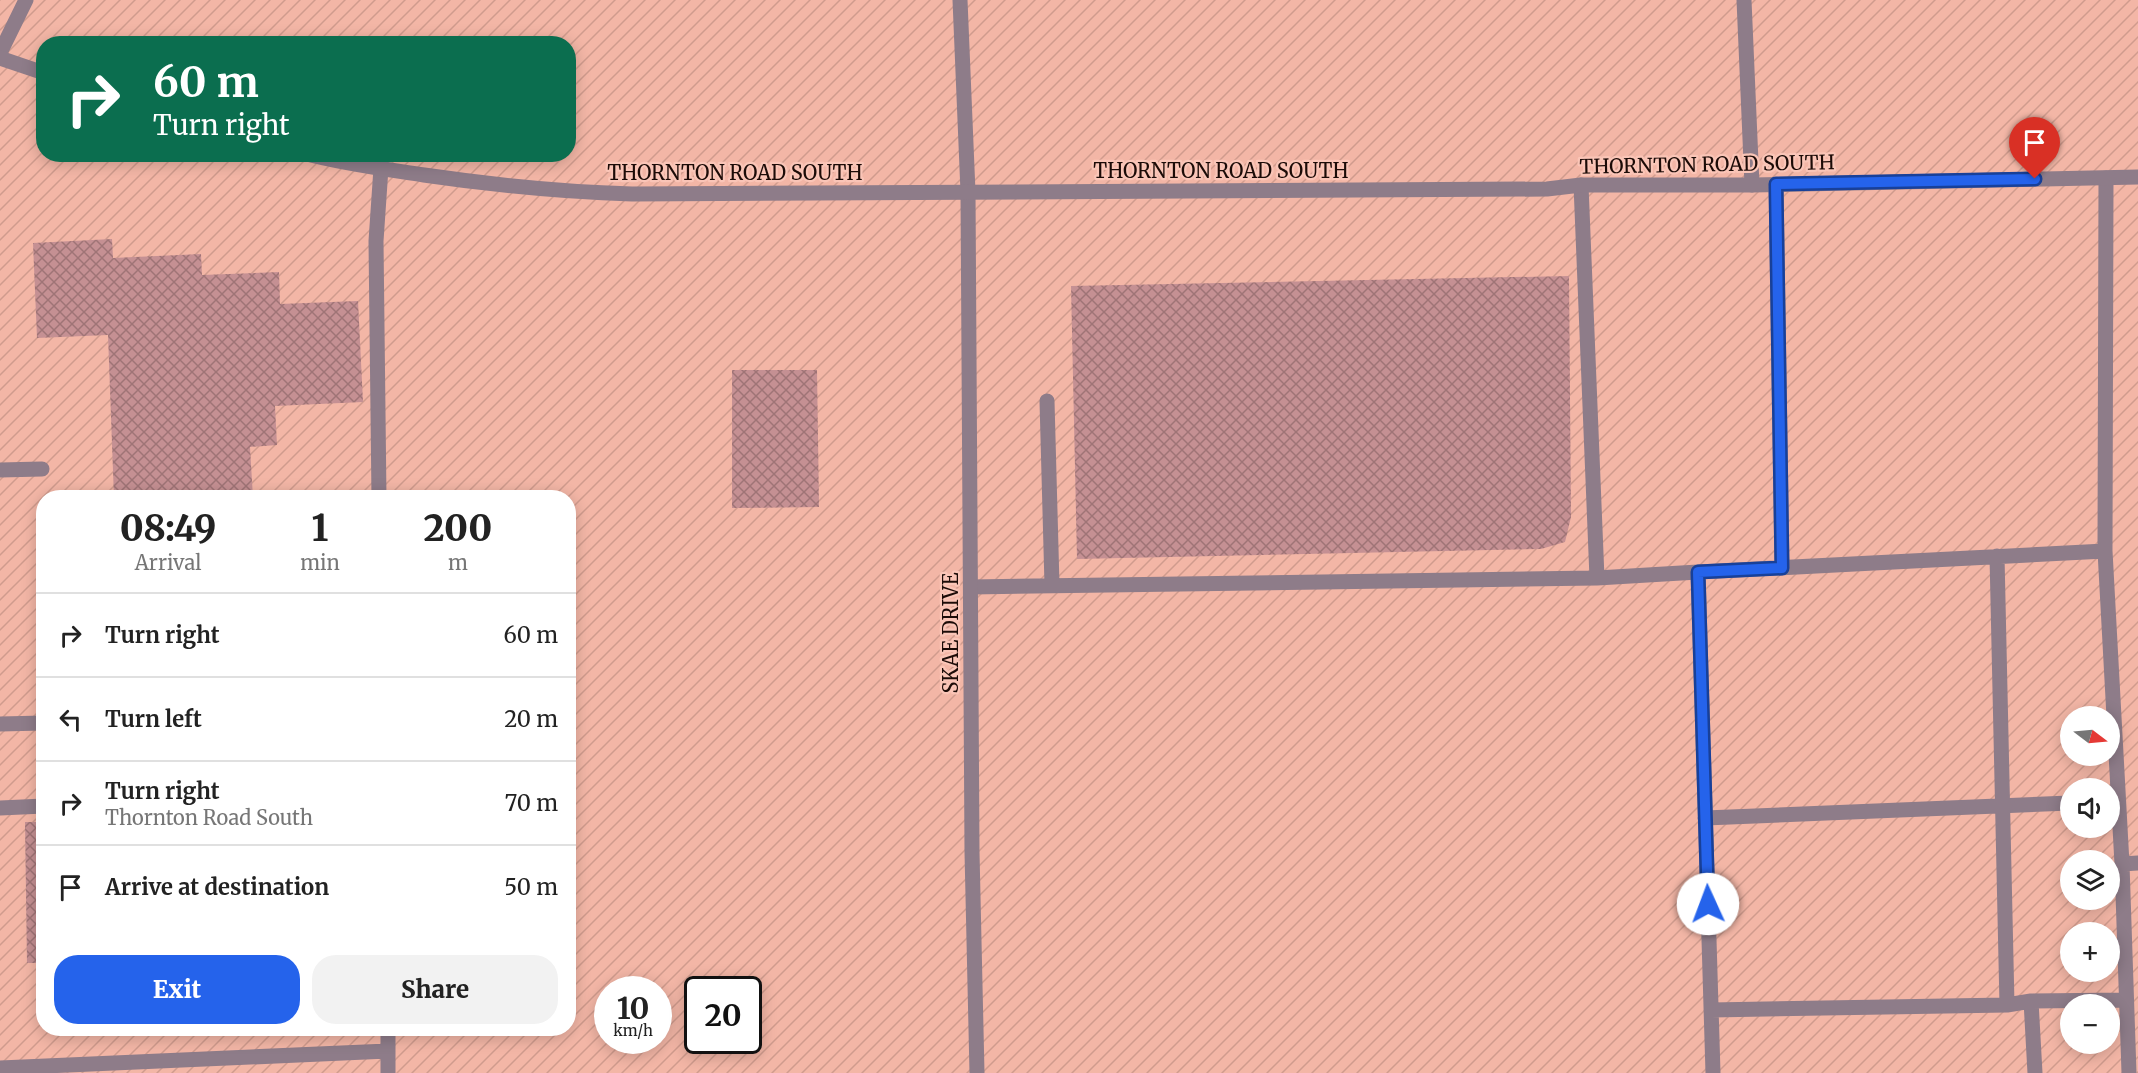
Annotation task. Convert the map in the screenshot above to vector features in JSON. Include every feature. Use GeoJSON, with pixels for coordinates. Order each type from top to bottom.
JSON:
{"type":"FeatureCollection","features":[{"type":"Feature","properties":{"kind":"street"},"geometry":{"type":"LineString","coordinates":[[0,53],[26,0]]}},
{"type":"Feature","properties":{"kind":"street","name":"SKAE DRIVE"},"geometry":{"type":"LineString","coordinates":[[960,0],[968,192],[972,840],[977,1073]]}},
{"type":"Feature","properties":{"kind":"street"},"geometry":{"type":"LineString","coordinates":[[1744,0],[1752,185]]}},
{"type":"Feature","properties":{"kind":"street"},"geometry":{"type":"LineString","coordinates":[[0,58],[36,71]]}},
{"type":"Feature","properties":{"kind":"street","name":"THORNTON ROAD SOUTH"},"geometry":{"type":"LineString","coordinates":[[349,162],[488,184],[570,193],[644,194],[1547,189],[1581,185],[1752,185],[2138,177]]}},
{"type":"Feature","properties":{"kind":"street"},"geometry":{"type":"LineString","coordinates":[[379,490],[376,241],[381,168]]}},
{"type":"Feature","properties":{"kind":"street"},"geometry":{"type":"LineString","coordinates":[[2106,178],[2104,551],[2113,778]]}},
{"type":"Feature","properties":{"kind":"street"},"geometry":{"type":"LineString","coordinates":[[1776,184],[1782,568]]}},
{"type":"Feature","properties":{"kind":"street"},"geometry":{"type":"LineString","coordinates":[[1581,185],[1597,578]]}},
{"type":"Feature","properties":{"kind":"street"},"geometry":{"type":"LineString","coordinates":[[1047,401],[1052,585]]}},
{"type":"Feature","properties":{"kind":"street"},"geometry":{"type":"LineString","coordinates":[[0,470],[42,469]]}},
{"type":"Feature","properties":{"kind":"street"},"geometry":{"type":"LineString","coordinates":[[971,586],[1597,578],[2104,551]]}},
{"type":"Feature","properties":{"kind":"street"},"geometry":{"type":"LineString","coordinates":[[1997,556],[2007,1005]]}},
{"type":"Feature","properties":{"kind":"street"},"geometry":{"type":"LineString","coordinates":[[1698,572],[1713,1073]]}},
{"type":"Feature","properties":{"kind":"street"},"geometry":{"type":"LineString","coordinates":[[0,724],[36,723]]}},
{"type":"Feature","properties":{"kind":"street"},"geometry":{"type":"LineString","coordinates":[[1705,818],[2060,803]]}},
{"type":"Feature","properties":{"kind":"street"},"geometry":{"type":"LineString","coordinates":[[0,808],[36,806]]}},
{"type":"Feature","properties":{"kind":"street"},"geometry":{"type":"LineString","coordinates":[[2119,838],[2122,864],[2129,1073]]}},
{"type":"Feature","properties":{"kind":"street"},"geometry":{"type":"LineString","coordinates":[[2122,864],[2138,863]]}},
{"type":"Feature","properties":{"kind":"street"},"geometry":{"type":"LineString","coordinates":[[1711,1010],[2007,1005],[2031,1001],[2126,1000]]}},
{"type":"Feature","properties":{"kind":"street"},"geometry":{"type":"LineString","coordinates":[[2031,1001],[2035,1073]]}},
{"type":"Feature","properties":{"kind":"street"},"geometry":{"type":"LineString","coordinates":[[388,1036],[388,1073]]}},
{"type":"Feature","properties":{"kind":"street"},"geometry":{"type":"LineString","coordinates":[[0,1068],[388,1051]]}},
{"type":"Feature","properties":{"kind":"shaded area"},"geometry":{"type":"Polygon","coordinates":[[[0,0],[2138,0],[2138,1073],[0,1073],[0,0]]]}},
{"type":"Feature","properties":{"kind":"building"},"geometry":{"type":"Polygon","coordinates":[[[112,239],[113,258],[201,254],[202,275],[279,272],[280,304],[358,301],[363,402],[275,406],[277,445],[250,447],[253,490],[114,490],[108,335],[37,338],[33,243],[112,239]]]}},
{"type":"Feature","properties":{"kind":"building"},"geometry":{"type":"Polygon","coordinates":[[[1569,276],[1571,517],[1565,542],[1541,549],[1077,559],[1071,286],[1569,276]]]}},
{"type":"Feature","properties":{"kind":"building"},"geometry":{"type":"Polygon","coordinates":[[[732,370],[817,370],[819,507],[732,508],[732,370]]]}},
{"type":"Feature","properties":{"kind":"building"},"geometry":{"type":"Polygon","coordinates":[[[25,822],[36,822],[36,963],[27,963],[25,822]]]}},
{"type":"Feature","properties":{"kind":"route"},"geometry":{"type":"LineString","coordinates":[[1708,904],[1698,572],[1782,568],[1776,184],[2035,179]]}}]}
